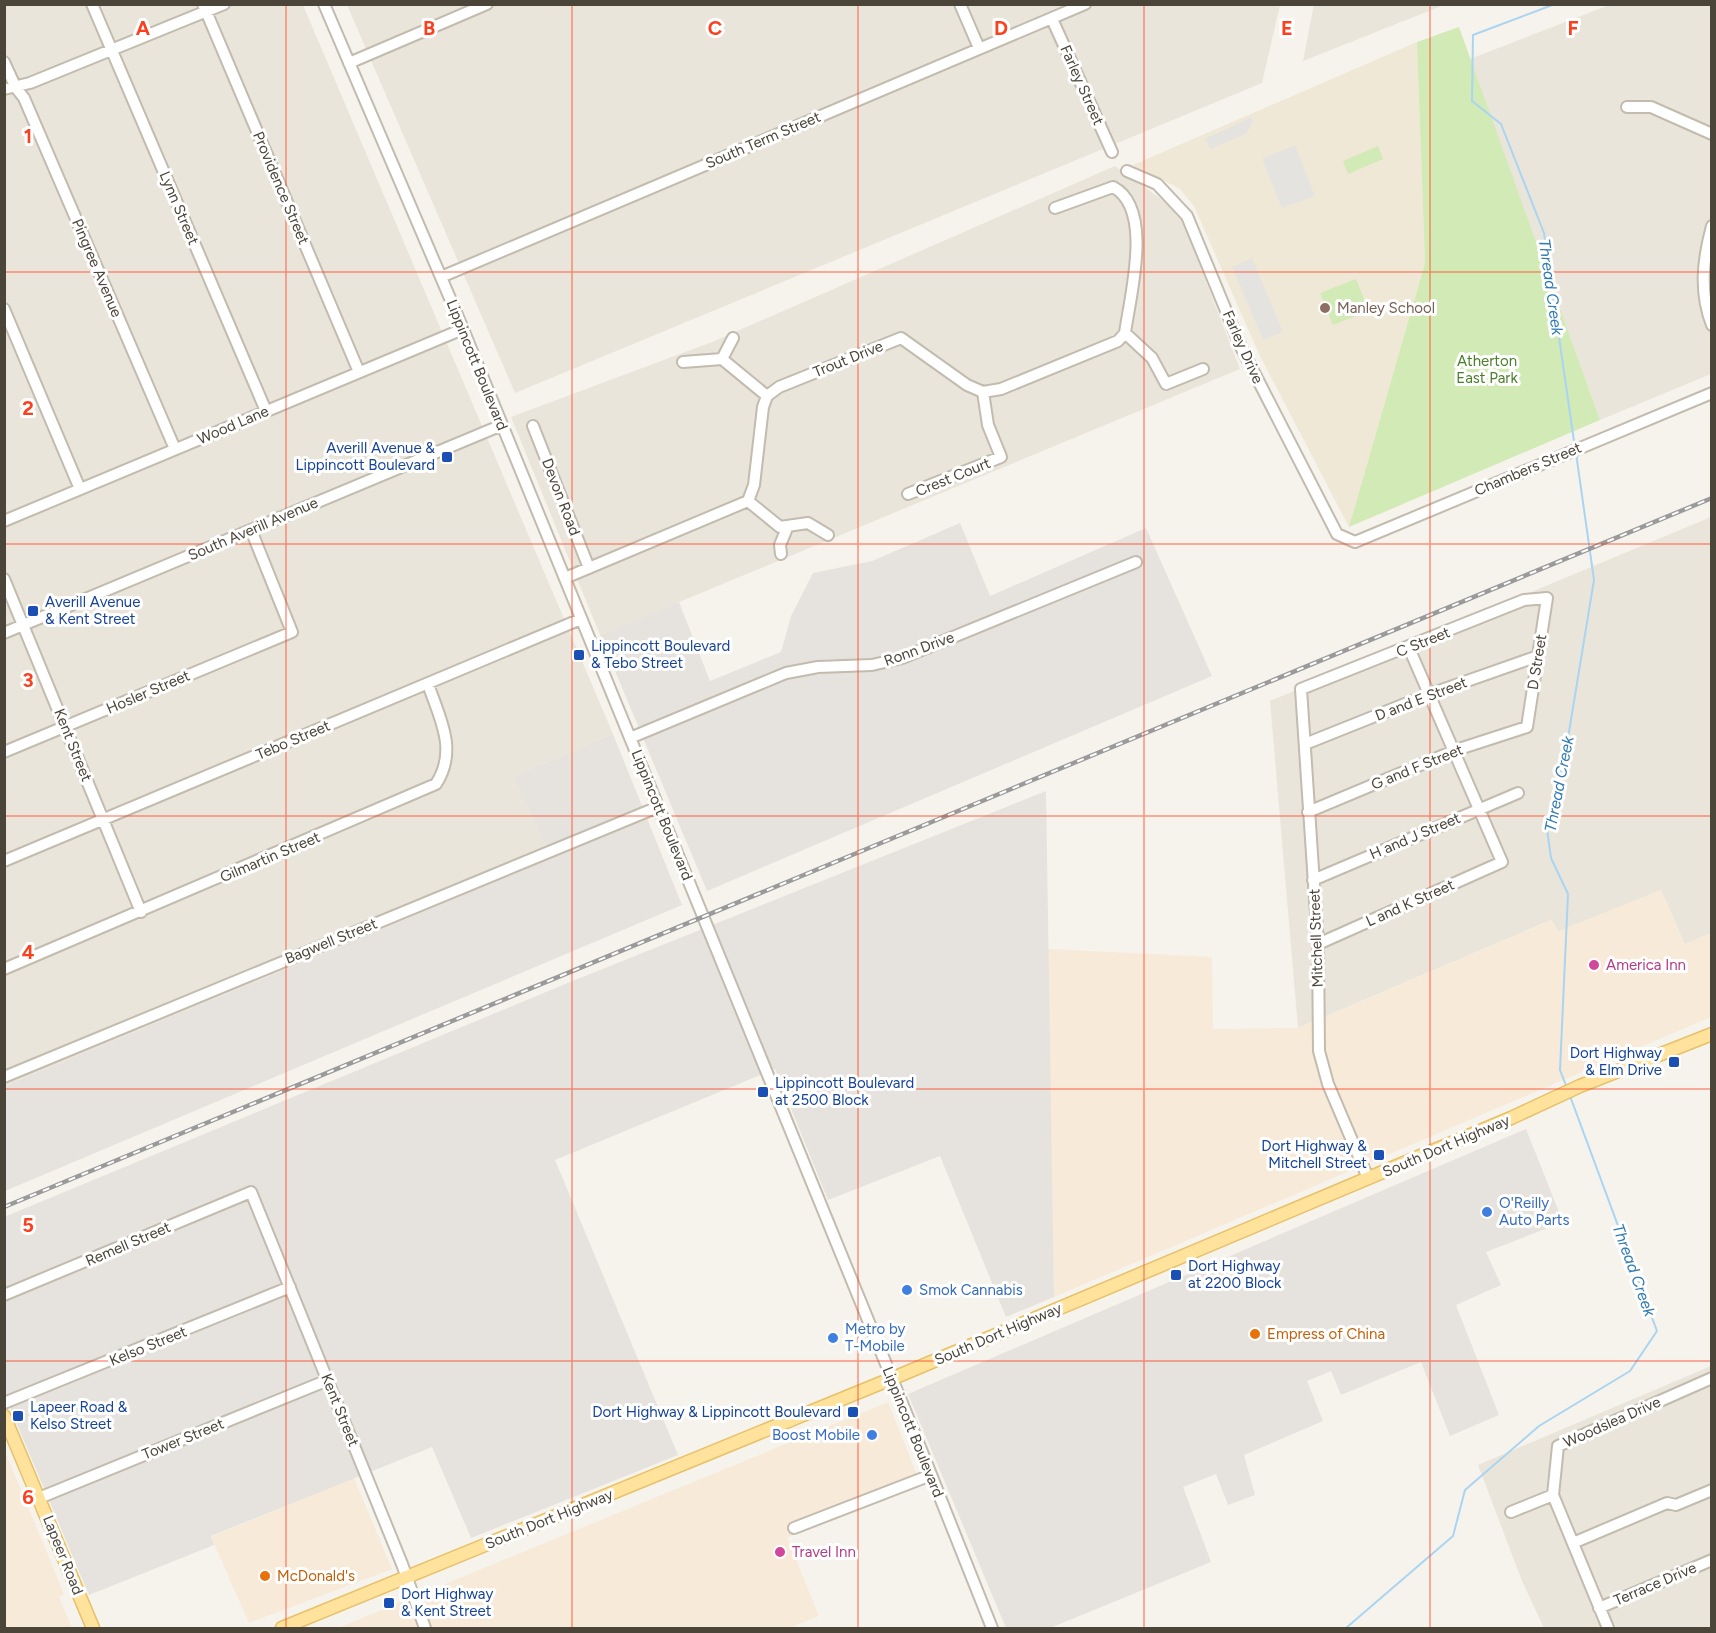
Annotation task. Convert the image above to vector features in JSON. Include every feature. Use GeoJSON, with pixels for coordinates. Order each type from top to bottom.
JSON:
{"type":"FeatureCollection","features":[{"type":"Feature","properties":{"kind":"main road","name":"South Dort Highway"},"geometry":{"type":"LineString","coordinates":[[282,1629],[891,1379],[1511,1118],[1580,1086],[1712,1034]]}},
{"type":"Feature","properties":{"kind":"main road","name":"Lapeer Road"},"geometry":{"type":"LineString","coordinates":[[4,1416],[93,1629]]}},
{"type":"Feature","properties":{"kind":"street","name":"Lynn Street"},"geometry":{"type":"LineString","coordinates":[[92,4],[266,411]]}},
{"type":"Feature","properties":{"kind":"street"},"geometry":{"type":"LineString","coordinates":[[10,89],[112,51],[205,8],[224,4]]}},
{"type":"Feature","properties":{"kind":"street","name":"Lippincott Boulevard"},"geometry":{"type":"LineString","coordinates":[[324,4],[441,277],[565,578],[992,1629]]}},
{"type":"Feature","properties":{"kind":"street"},"geometry":{"type":"LineString","coordinates":[[349,63],[487,4]]}},
{"type":"Feature","properties":{"kind":"street"},"geometry":{"type":"LineString","coordinates":[[960,4],[979,48]]}},
{"type":"Feature","properties":{"kind":"street","name":"South Term Street"},"geometry":{"type":"LineString","coordinates":[[441,277],[1085,4]]}},
{"type":"Feature","properties":{"kind":"street","name":"Providence Street"},"geometry":{"type":"LineString","coordinates":[[205,8],[359,372]]}},
{"type":"Feature","properties":{"kind":"street","name":"Farley Street"},"geometry":{"type":"LineString","coordinates":[[1052,19],[1112,152]]}},
{"type":"Feature","properties":{"kind":"street","name":"Pingree Avenue"},"geometry":{"type":"LineString","coordinates":[[4,62],[10,89],[24,98],[175,449]]}},
{"type":"Feature","properties":{"kind":"street"},"geometry":{"type":"LineString","coordinates":[[1627,107],[1652,107],[1712,134]]}},
{"type":"Feature","properties":{"kind":"street","name":"Farley Drive"},"geometry":{"type":"LineString","coordinates":[[1127,171],[1156,184],[1187,216],[1241,348],[1337,534],[1345,539]]}},
{"type":"Feature","properties":{"kind":"street"},"geometry":{"type":"LineString","coordinates":[[983,392],[1001,389],[1118,340],[1125,333],[1136,257],[1137,225],[1123,192],[1113,187],[1054,208]]}},
{"type":"Feature","properties":{"kind":"street"},"geometry":{"type":"LineString","coordinates":[[1712,226],[1705,253],[1702,283],[1712,325]]}},
{"type":"Feature","properties":{"kind":"street"},"geometry":{"type":"LineString","coordinates":[[4,309],[80,489]]}},
{"type":"Feature","properties":{"kind":"street","name":"Wood Lane"},"geometry":{"type":"LineString","coordinates":[[4,521],[462,329]]}},
{"type":"Feature","properties":{"kind":"street"},"geometry":{"type":"LineString","coordinates":[[1125,333],[1152,357],[1166,384],[1203,369]]}},
{"type":"Feature","properties":{"kind":"street"},"geometry":{"type":"LineString","coordinates":[[722,359],[733,338]]}},
{"type":"Feature","properties":{"kind":"street","name":"Trout Drive"},"geometry":{"type":"LineString","coordinates":[[767,396],[779,387],[901,338],[966,385],[983,392]]}},
{"type":"Feature","properties":{"kind":"street"},"geometry":{"type":"LineString","coordinates":[[565,578],[748,501],[754,485],[762,407],[767,396],[722,359],[683,362]]}},
{"type":"Feature","properties":{"kind":"street","name":"Crest Court"},"geometry":{"type":"LineString","coordinates":[[909,494],[1001,457],[988,425],[983,392]]}},
{"type":"Feature","properties":{"kind":"street","name":"Chambers Street"},"geometry":{"type":"LineString","coordinates":[[1345,539],[1356,542],[1712,393]]}},
{"type":"Feature","properties":{"kind":"street","name":"South Averill Avenue"},"geometry":{"type":"LineString","coordinates":[[4,633],[502,425]]}},
{"type":"Feature","properties":{"kind":"street","name":"Devon Road"},"geometry":{"type":"LineString","coordinates":[[533,426],[589,568]]}},
{"type":"Feature","properties":{"kind":"street"},"geometry":{"type":"LineString","coordinates":[[748,501],[784,527],[808,523],[828,535]]}},
{"type":"Feature","properties":{"kind":"street"},"geometry":{"type":"LineString","coordinates":[[781,554],[780,545],[784,527]]}},
{"type":"Feature","properties":{"kind":"street","name":"Hosler Street"},"geometry":{"type":"LineString","coordinates":[[4,752],[292,632],[251,530]]}},
{"type":"Feature","properties":{"kind":"street","name":"Ronn Drive"},"geometry":{"type":"LineString","coordinates":[[630,738],[786,673],[818,667],[872,665],[902,658],[1136,562]]}},
{"type":"Feature","properties":{"kind":"street","name":"Kent Street"},"geometry":{"type":"LineString","coordinates":[[4,579],[141,912]]}},
{"type":"Feature","properties":{"kind":"street","name":"C Street"},"geometry":{"type":"LineString","coordinates":[[1301,689],[1409,648],[1524,600],[1547,598]]}},
{"type":"Feature","properties":{"kind":"street","name":"D Street"},"geometry":{"type":"LineString","coordinates":[[1527,727],[1547,598]]}},
{"type":"Feature","properties":{"kind":"street","name":"Tebo Street"},"geometry":{"type":"LineString","coordinates":[[4,861],[581,619]]}},
{"type":"Feature","properties":{"kind":"street"},"geometry":{"type":"LineString","coordinates":[[1409,648],[1456,750],[1479,808]]}},
{"type":"Feature","properties":{"kind":"street","name":"D and E Street"},"geometry":{"type":"LineString","coordinates":[[1305,744],[1430,694],[1538,656]]}},
{"type":"Feature","properties":{"kind":"street","name":"Gilmartin Street"},"geometry":{"type":"LineString","coordinates":[[4,969],[436,784],[445,771],[448,751],[446,732],[428,684]]}},
{"type":"Feature","properties":{"kind":"street","name":"Mitchell Street"},"geometry":{"type":"LineString","coordinates":[[1301,689],[1318,944],[1319,1051],[1328,1084],[1368,1178]]}},
{"type":"Feature","properties":{"kind":"street","name":"G and F Street"},"geometry":{"type":"LineString","coordinates":[[1308,812],[1456,750],[1527,727]]}},
{"type":"Feature","properties":{"kind":"street","name":"H and J Street"},"geometry":{"type":"LineString","coordinates":[[1313,880],[1479,808],[1518,794]]}},
{"type":"Feature","properties":{"kind":"street","name":"Bagwell Street"},"geometry":{"type":"LineString","coordinates":[[4,1077],[658,807]]}},
{"type":"Feature","properties":{"kind":"street","name":"L and K Street"},"geometry":{"type":"LineString","coordinates":[[1318,944],[1502,862],[1479,808]]}},
{"type":"Feature","properties":{"kind":"street","name":"Kent Street"},"geometry":{"type":"LineString","coordinates":[[251,1192],[291,1287],[425,1629]]}},
{"type":"Feature","properties":{"kind":"street","name":"Remell Street"},"geometry":{"type":"LineString","coordinates":[[4,1295],[251,1192]]}},
{"type":"Feature","properties":{"kind":"street","name":"Kelso Street"},"geometry":{"type":"LineString","coordinates":[[4,1403],[291,1287]]}},
{"type":"Feature","properties":{"kind":"street","name":"Woodslea Drive"},"geometry":{"type":"LineString","coordinates":[[1608,1629],[1553,1495],[1558,1446],[1712,1378]]}},
{"type":"Feature","properties":{"kind":"street","name":"Tower Street"},"geometry":{"type":"LineString","coordinates":[[39,1498],[328,1380]]}},
{"type":"Feature","properties":{"kind":"street"},"geometry":{"type":"LineString","coordinates":[[794,1528],[931,1475]]}},
{"type":"Feature","properties":{"kind":"street"},"geometry":{"type":"LineString","coordinates":[[1573,1544],[1667,1503],[1676,1505],[1712,1490]]}},
{"type":"Feature","properties":{"kind":"street"},"geometry":{"type":"LineString","coordinates":[[1511,1512],[1553,1495]]}},
{"type":"Feature","properties":{"kind":"street","name":"Terrace Drive"},"geometry":{"type":"LineString","coordinates":[[1599,1608],[1712,1560]]}},
{"type":"Feature","properties":{"kind":"shaded area"},"geometry":{"type":"Polygon","coordinates":[[[1314,4],[1444,4],[1444,5],[1303,61],[1314,4]]]}},
{"type":"Feature","properties":{"kind":"shaded area"},"geometry":{"type":"Polygon","coordinates":[[[5,5],[303,5],[613,734],[513,777],[552,858],[5,1086],[5,5]]]}},
{"type":"Feature","properties":{"kind":"shaded area"},"geometry":{"type":"Polygon","coordinates":[[[347,5],[1280,5],[1262,83],[515,393],[347,5]]]}},
{"type":"Feature","properties":{"kind":"shaded area"},"geometry":{"type":"Polygon","coordinates":[[[1609,5],[1711,5],[1711,374],[1600,420],[1470,59],[1609,5]]]}},
{"type":"Feature","properties":{"kind":"shaded area","name":"Manley School"},"geometry":{"type":"Polygon","coordinates":[[[1417,42],[1425,263],[1349,527],[1259,354],[1194,206],[1180,189],[1133,165],[1417,42]]]}},
{"type":"Feature","properties":{"kind":"shaded area"},"geometry":{"type":"Polygon","coordinates":[[[1252,117],[1253,121],[1246,134],[1210,149],[1205,139],[1252,117]]]}},
{"type":"Feature","properties":{"kind":"shaded area"},"geometry":{"type":"Polygon","coordinates":[[[1295,145],[1315,196],[1282,208],[1262,159],[1295,145]]]}},
{"type":"Feature","properties":{"kind":"shaded area"},"geometry":{"type":"Polygon","coordinates":[[[1115,166],[1179,212],[1240,369],[600,635],[511,417],[712,342],[1115,166]]]}},
{"type":"Feature","properties":{"kind":"shaded area"},"geometry":{"type":"Polygon","coordinates":[[[1252,258],[1283,332],[1263,340],[1232,267],[1252,258]]]}},
{"type":"Feature","properties":{"kind":"shaded area"},"geometry":{"type":"Polygon","coordinates":[[[1711,517],[1711,933],[1685,945],[1661,890],[1558,932],[1551,920],[1298,1028],[1270,701],[1711,517]]]}},
{"type":"Feature","properties":{"kind":"shaded area"},"geometry":{"type":"Polygon","coordinates":[[[960,523],[990,596],[1146,528],[1212,676],[707,891],[600,635],[679,602],[710,681],[781,652],[791,616],[813,573],[872,561],[960,523]]]}},
{"type":"Feature","properties":{"kind":"shaded area"},"geometry":{"type":"Polygon","coordinates":[[[613,734],[682,905],[5,1191],[5,1086],[552,858],[513,777],[613,734]]]}},
{"type":"Feature","properties":{"kind":"shaded area"},"geometry":{"type":"Polygon","coordinates":[[[1046,791],[1054,1297],[1006,1317],[940,1156],[828,1200],[775,1069],[555,1160],[678,1455],[471,1538],[432,1447],[211,1536],[214,1545],[89,1595],[5,1396],[4,1217],[575,980],[1046,791]]]}},
{"type":"Feature","properties":{"kind":"shaded area"},"geometry":{"type":"Polygon","coordinates":[[[1661,890],[1684,944],[1711,933],[1711,1017],[1054,1297],[1048,949],[1212,957],[1213,1029],[1298,1028],[1552,920],[1558,931],[1661,890]]]}},
{"type":"Feature","properties":{"kind":"shaded area"},"geometry":{"type":"Polygon","coordinates":[[[1526,1129],[1563,1222],[1486,1252],[1501,1285],[1456,1305],[1499,1415],[1450,1436],[1421,1362],[1341,1395],[1331,1371],[1307,1381],[1323,1421],[1244,1455],[1255,1495],[1228,1505],[1216,1474],[1183,1487],[1211,1562],[1050,1628],[1006,1628],[908,1394],[1526,1129]]]}},
{"type":"Feature","properties":{"kind":"shaded area"},"geometry":{"type":"Polygon","coordinates":[[[1711,1366],[1711,1628],[1544,1628],[1522,1581],[1478,1465],[1711,1366]]]}},
{"type":"Feature","properties":{"kind":"shaded area"},"geometry":{"type":"Polygon","coordinates":[[[888,1402],[921,1485],[787,1537],[819,1616],[790,1628],[338,1628],[888,1402]]]}},
{"type":"Feature","properties":{"kind":"shaded area"},"geometry":{"type":"Polygon","coordinates":[[[4,1449],[64,1594],[59,1597],[72,1628],[5,1628],[4,1449]]]}},
{"type":"Feature","properties":{"kind":"shaded area"},"geometry":{"type":"Polygon","coordinates":[[[354,1478],[392,1569],[249,1623],[211,1537],[354,1478]]]}},
{"type":"Feature","properties":{"kind":"green space","name":"Atherton East Park"},"geometry":{"type":"Polygon","coordinates":[[[1459,27],[1600,420],[1349,527],[1425,263],[1417,42],[1459,27]]]}},
{"type":"Feature","properties":{"kind":"green space"},"geometry":{"type":"Polygon","coordinates":[[[1378,146],[1383,159],[1348,174],[1343,161],[1378,146]]]}},
{"type":"Feature","properties":{"kind":"green space"},"geometry":{"type":"Polygon","coordinates":[[[1356,279],[1369,311],[1333,325],[1320,293],[1356,279]]]}},
{"type":"Feature","properties":{"kind":"waterway","name":"Thread Creek"},"geometry":{"type":"LineString","coordinates":[[1555,4],[1473,35],[1472,101],[1501,124],[1544,233],[1575,448]]}},
{"type":"Feature","properties":{"kind":"waterway","name":"Thread Creek"},"geometry":{"type":"LineString","coordinates":[[1567,1088],[1560,1070],[1568,894],[1551,858],[1547,829],[1567,744],[1594,580],[1576,453]]}},
{"type":"Feature","properties":{"kind":"waterway","name":"Thread Creek"},"geometry":{"type":"LineString","coordinates":[[1346,1628],[1453,1536],[1465,1490],[1539,1426],[1630,1371],[1657,1331],[1570,1096]]}},
{"type":"Feature","properties":{"kind":"railway"},"geometry":{"type":"LineString","coordinates":[[4,1207],[1712,498]]}},
{"type":"Feature","properties":{"kind":"place","name":"Manley School"},"geometry":{"type":"Point","coordinates":[1325,308]}},
{"type":"Feature","properties":{"kind":"place","name":"Averill Avenue & Lippincott Boulevard"},"geometry":{"type":"Point","coordinates":[447,457]}},
{"type":"Feature","properties":{"kind":"place","name":"Averill Avenue & Kent Street"},"geometry":{"type":"Point","coordinates":[33,611]}},
{"type":"Feature","properties":{"kind":"place","name":"Lippincott Boulevard & Tebo Street"},"geometry":{"type":"Point","coordinates":[579,655]}},
{"type":"Feature","properties":{"kind":"place","name":"America Inn"},"geometry":{"type":"Point","coordinates":[1594,965]}},
{"type":"Feature","properties":{"kind":"place","name":"Dort Highway & Elm Drive"},"geometry":{"type":"Point","coordinates":[1674,1062]}},
{"type":"Feature","properties":{"kind":"place","name":"Lippincott Boulevard at 2500 Block"},"geometry":{"type":"Point","coordinates":[763,1092]}},
{"type":"Feature","properties":{"kind":"place","name":"Dort Highway & Mitchell Street"},"geometry":{"type":"Point","coordinates":[1379,1155]}},
{"type":"Feature","properties":{"kind":"place","name":"O'Reilly Auto Parts"},"geometry":{"type":"Point","coordinates":[1487,1212]}},
{"type":"Feature","properties":{"kind":"place","name":"Dort Highway at 2200 Block"},"geometry":{"type":"Point","coordinates":[1176,1275]}},
{"type":"Feature","properties":{"kind":"place","name":"Smok Cannabis"},"geometry":{"type":"Point","coordinates":[907,1290]}},
{"type":"Feature","properties":{"kind":"place","name":"Empress of China"},"geometry":{"type":"Point","coordinates":[1255,1334]}},
{"type":"Feature","properties":{"kind":"place","name":"Metro by T-Mobile"},"geometry":{"type":"Point","coordinates":[833,1338]}},
{"type":"Feature","properties":{"kind":"place","name":"Dort Highway & Lippincott Boulevard"},"geometry":{"type":"Point","coordinates":[853,1412]}},
{"type":"Feature","properties":{"kind":"place","name":"Lapeer Road & Kelso Street"},"geometry":{"type":"Point","coordinates":[18,1416]}},
{"type":"Feature","properties":{"kind":"place","name":"Boost Mobile"},"geometry":{"type":"Point","coordinates":[872,1435]}},
{"type":"Feature","properties":{"kind":"place","name":"Travel Inn"},"geometry":{"type":"Point","coordinates":[780,1552]}},
{"type":"Feature","properties":{"kind":"place","name":"McDonald's"},"geometry":{"type":"Point","coordinates":[265,1576]}},
{"type":"Feature","properties":{"kind":"place","name":"Dort Highway & Kent Street"},"geometry":{"type":"Point","coordinates":[389,1603]}}]}
